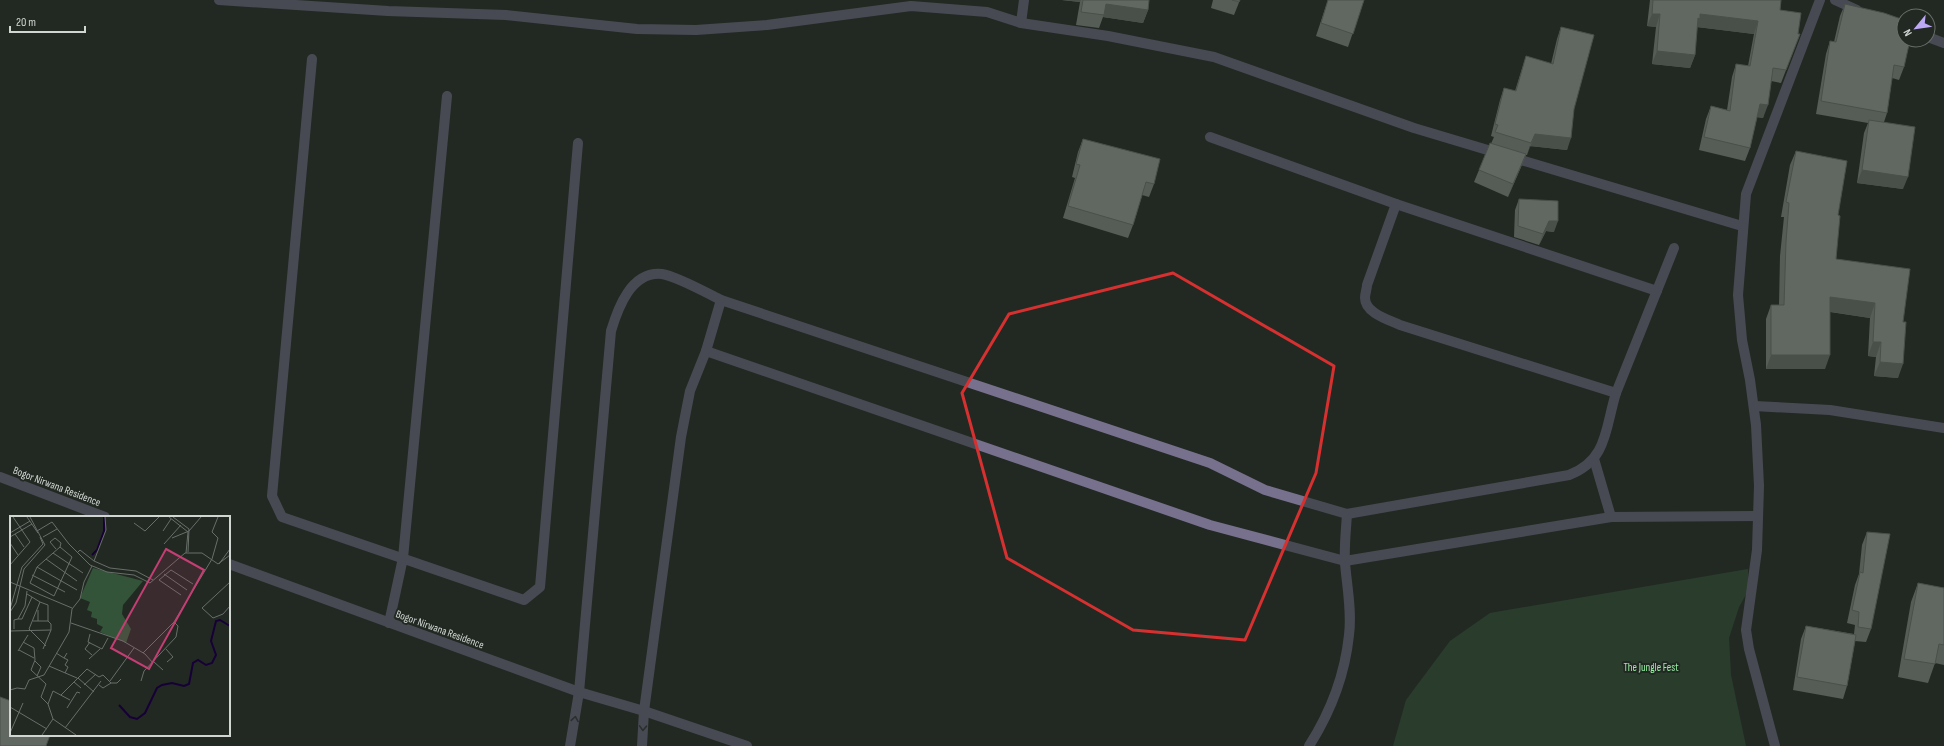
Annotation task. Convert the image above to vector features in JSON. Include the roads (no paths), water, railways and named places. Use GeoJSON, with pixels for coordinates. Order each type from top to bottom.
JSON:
{"type":"FeatureCollection","features":[{"type":"Feature","properties":{"kind":"street"},"geometry":{"type":"LineString","coordinates":[[219,0],[388,11],[506,15],[637,28],[696,30],[767,25],[911,6],[987,12],[1021,23],[1108,36],[1214,58],[1414,128],[1742,226]]}},
{"type":"Feature","properties":{"kind":"street"},"geometry":{"type":"LineString","coordinates":[[1021,23],[1024,0]]}},
{"type":"Feature","properties":{"kind":"street"},"geometry":{"type":"LineString","coordinates":[[1775,746],[1749,649],[1746,630],[1757,550],[1759,486],[1754,406],[1742,340],[1738,295],[1742,226],[1746,194],[1820,0]]}},
{"type":"Feature","properties":{"kind":"street"},"geometry":{"type":"LineString","coordinates":[[1835,0],[1866,14]]}},
{"type":"Feature","properties":{"kind":"street"},"geometry":{"type":"LineString","coordinates":[[312,59],[272,496],[282,517],[524,600],[540,587],[578,143]]}},
{"type":"Feature","properties":{"kind":"street"},"geometry":{"type":"LineString","coordinates":[[389,623],[403,558],[447,96]]}},
{"type":"Feature","properties":{"kind":"street"},"geometry":{"type":"LineString","coordinates":[[1210,137],[1396,204],[1657,291]]}},
{"type":"Feature","properties":{"kind":"street"},"geometry":{"type":"LineString","coordinates":[[1396,204],[1367,284],[1365,299],[1370,308],[1380,316],[1400,325],[1616,393]]}},
{"type":"Feature","properties":{"kind":"street"},"geometry":{"type":"LineString","coordinates":[[570,746],[579,692],[611,331],[616,312],[626,294],[635,284],[652,275],[662,274],[721,300],[1210,463],[1265,490],[1347,514],[1569,475],[1577,472],[1594,459],[1604,442],[1609,415],[1616,393],[1674,248]]}},
{"type":"Feature","properties":{"kind":"street"},"geometry":{"type":"LineString","coordinates":[[642,746],[644,711],[681,437],[690,391],[706,351],[721,300]]}},
{"type":"Feature","properties":{"kind":"street"},"geometry":{"type":"LineString","coordinates":[[706,351],[1210,525],[1345,561],[1611,517],[1758,516]]}},
{"type":"Feature","properties":{"kind":"street"},"geometry":{"type":"LineString","coordinates":[[1754,406],[1830,410],[1944,428]]}},
{"type":"Feature","properties":{"kind":"street"},"geometry":{"type":"LineString","coordinates":[[1594,459],[1611,517]]}},
{"type":"Feature","properties":{"kind":"street","name":"Bogor Nirwana Residence"},"geometry":{"type":"LineString","coordinates":[[0,476],[102,516]]}},
{"type":"Feature","properties":{"kind":"street"},"geometry":{"type":"LineString","coordinates":[[1309,746],[1320,729],[1334,696],[1349,635],[1350,610],[1345,561],[1347,514]]}},
{"type":"Feature","properties":{"kind":"street","name":"Bogor Nirwana Residence"},"geometry":{"type":"LineString","coordinates":[[230,564],[579,692],[644,711],[748,746]]}},
{"type":"Feature","properties":{"kind":"park label","name":"The Jungle Fest"},"geometry":{"type":"Point","coordinates":[1651,667]}}]}
